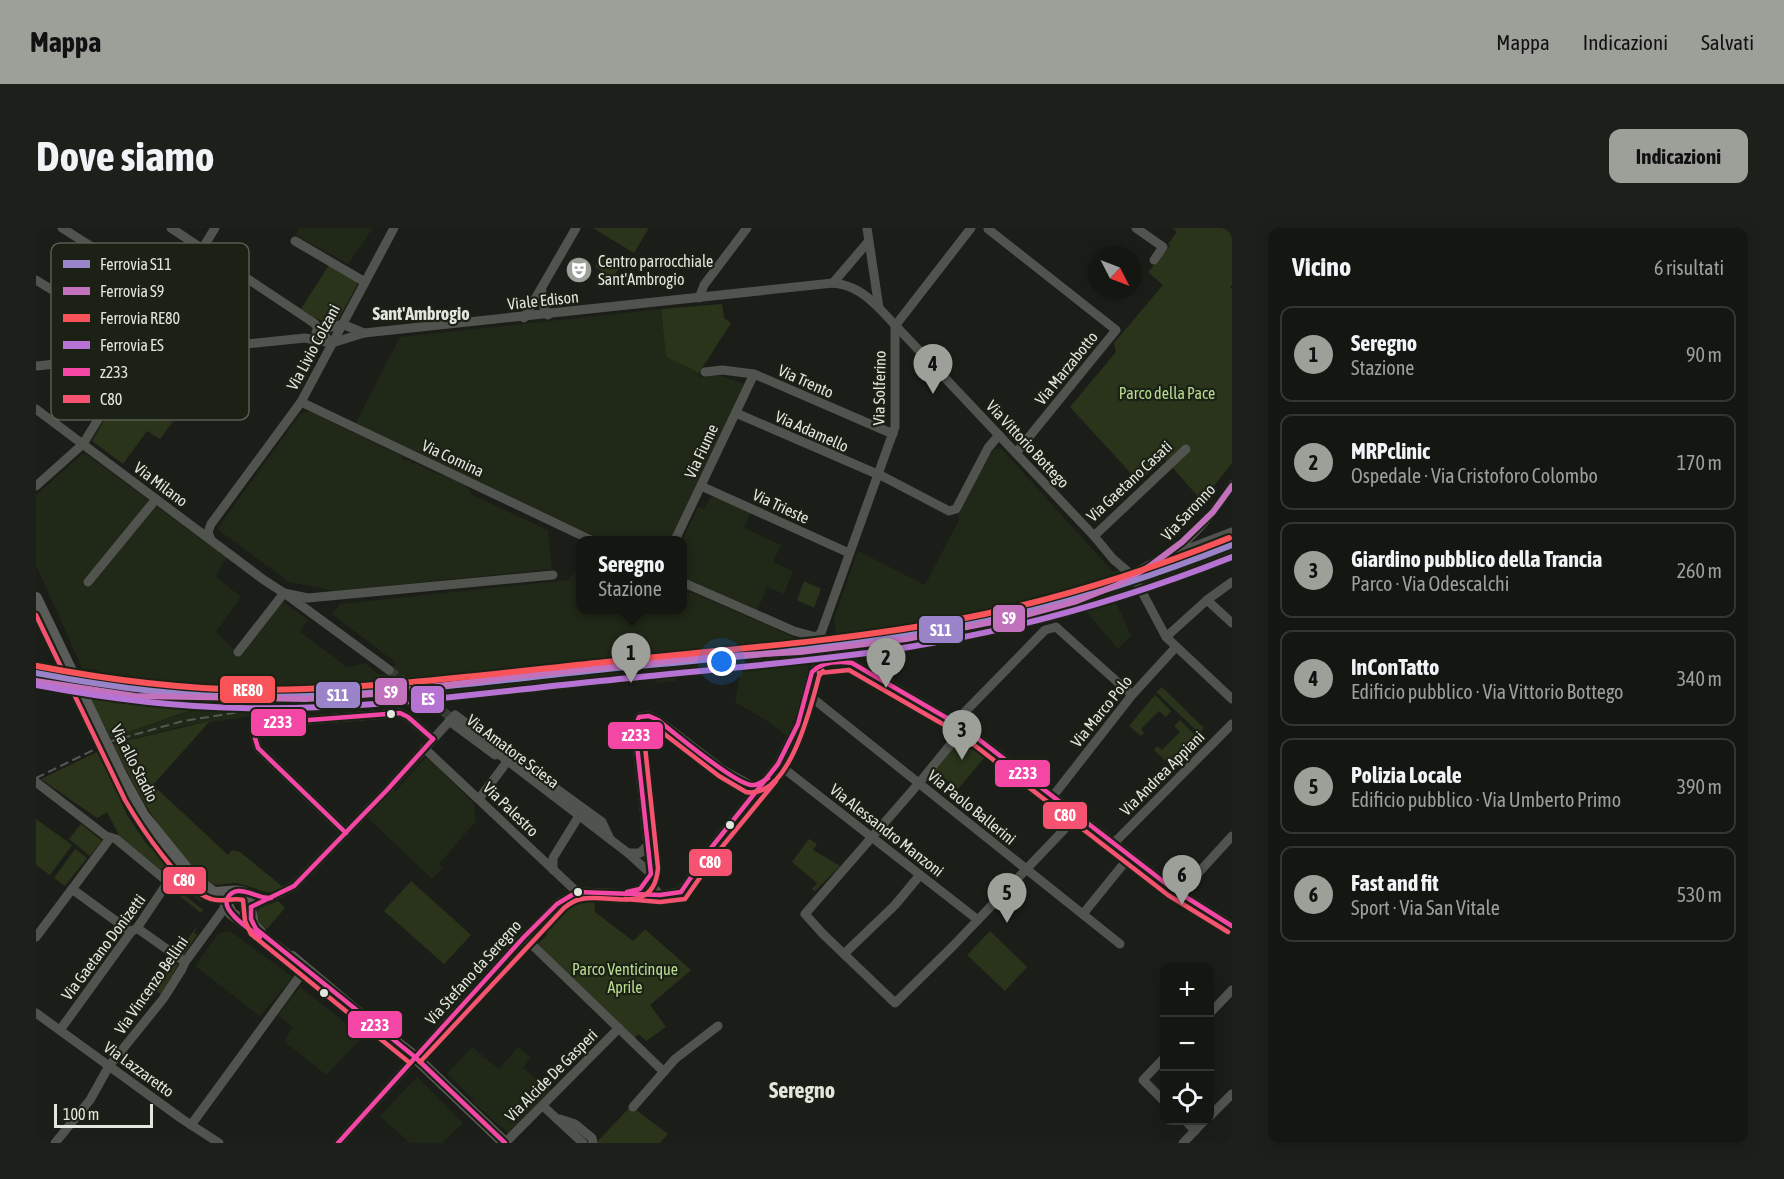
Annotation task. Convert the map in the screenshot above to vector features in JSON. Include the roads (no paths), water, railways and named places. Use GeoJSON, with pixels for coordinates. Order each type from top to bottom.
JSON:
{"type":"FeatureCollection","features":[{"type":"Feature","properties":{"kind":"main road","name":"Via allo Stadio"},"geometry":{"type":"LineString","coordinates":[[36,598],[135,801],[152,829],[198,882],[242,916],[250,908]]}},
{"type":"Feature","properties":{"kind":"main road","name":"Via allo Stadio"},"geometry":{"type":"LineString","coordinates":[[230,906],[240,891],[247,894]]}},
{"type":"Feature","properties":{"kind":"main road"},"geometry":{"type":"LineString","coordinates":[[247,894],[251,900],[250,908],[254,927],[416,1057],[505,1143]]}},
{"type":"Feature","properties":{"kind":"main road"},"geometry":{"type":"LineString","coordinates":[[230,906],[300,966]]}},
{"type":"Feature","properties":{"kind":"street"},"geometry":{"type":"LineString","coordinates":[[62,228],[86,243]]}},
{"type":"Feature","properties":{"kind":"street"},"geometry":{"type":"LineString","coordinates":[[171,228],[195,243]]}},
{"type":"Feature","properties":{"kind":"street"},"geometry":{"type":"LineString","coordinates":[[206,243],[215,228]]}},
{"type":"Feature","properties":{"kind":"street","name":"Via Livio Colzani"},"geometry":{"type":"LineString","coordinates":[[210,527],[301,402],[394,228]]}},
{"type":"Feature","properties":{"kind":"street"},"geometry":{"type":"LineString","coordinates":[[524,318],[576,228]]}},
{"type":"Feature","properties":{"kind":"street"},"geometry":{"type":"LineString","coordinates":[[699,298],[704,285],[747,228]]}},
{"type":"Feature","properties":{"kind":"street"},"geometry":{"type":"LineString","coordinates":[[867,228],[879,308]]}},
{"type":"Feature","properties":{"kind":"street"},"geometry":{"type":"LineString","coordinates":[[1136,228],[1162,247],[1154,260]]}},
{"type":"Feature","properties":{"kind":"street"},"geometry":{"type":"LineString","coordinates":[[895,326],[967,229]]}},
{"type":"Feature","properties":{"kind":"street","name":"Via Marzabotto"},"geometry":{"type":"LineString","coordinates":[[988,229],[1116,330],[1016,453]]}},
{"type":"Feature","properties":{"kind":"street"},"geometry":{"type":"LineString","coordinates":[[295,241],[365,282]]}},
{"type":"Feature","properties":{"kind":"street"},"geometry":{"type":"LineString","coordinates":[[833,283],[868,242]]}},
{"type":"Feature","properties":{"kind":"street"},"geometry":{"type":"LineString","coordinates":[[249,279],[314,323],[332,343]]}},
{"type":"Feature","properties":{"kind":"street"},"geometry":{"type":"LineString","coordinates":[[36,280],[51,289]]}},
{"type":"Feature","properties":{"kind":"street","name":"Viale Edison"},"geometry":{"type":"LineString","coordinates":[[332,343],[364,333],[524,318],[833,283]]}},
{"type":"Feature","properties":{"kind":"street","name":"Via Vittorio Bottego"},"geometry":{"type":"LineString","coordinates":[[833,283],[854,287],[879,308],[1113,559],[1135,579],[1166,638],[1232,699]]}},
{"type":"Feature","properties":{"kind":"street"},"geometry":{"type":"LineString","coordinates":[[542,285],[541,301],[548,315]]}},
{"type":"Feature","properties":{"kind":"street"},"geometry":{"type":"LineString","coordinates":[[305,338],[320,330],[342,324],[364,333]]}},
{"type":"Feature","properties":{"kind":"street","name":"Via Solferino"},"geometry":{"type":"LineString","coordinates":[[687,584],[794,631],[816,637],[821,633],[895,427],[895,326]]}},
{"type":"Feature","properties":{"kind":"street"},"geometry":{"type":"LineString","coordinates":[[249,344],[305,338],[332,343]]}},
{"type":"Feature","properties":{"kind":"street"},"geometry":{"type":"LineString","coordinates":[[36,366],[51,364]]}},
{"type":"Feature","properties":{"kind":"street","name":"Via Trento"},"geometry":{"type":"LineString","coordinates":[[705,372],[722,370],[754,374],[892,434]]}},
{"type":"Feature","properties":{"kind":"street","name":"Via Fiume"},"geometry":{"type":"LineString","coordinates":[[677,536],[754,374]]}},
{"type":"Feature","properties":{"kind":"street","name":"Via Comina"},"geometry":{"type":"LineString","coordinates":[[301,402],[583,536]]}},
{"type":"Feature","properties":{"kind":"street","name":"Via Milano"},"geometry":{"type":"LineString","coordinates":[[36,409],[284,592],[308,598],[553,575]]}},
{"type":"Feature","properties":{"kind":"street","name":"Via Adamello"},"geometry":{"type":"LineString","coordinates":[[736,413],[949,511],[956,509],[988,448],[999,435]]}},
{"type":"Feature","properties":{"kind":"street"},"geometry":{"type":"LineString","coordinates":[[36,486],[83,444],[97,420]]}},
{"type":"Feature","properties":{"kind":"street","name":"Via Gaetano Casati"},"geometry":{"type":"LineString","coordinates":[[1094,536],[1186,449]]}},
{"type":"Feature","properties":{"kind":"street","name":"Via Livio Colzani"},"geometry":{"type":"LineString","coordinates":[[214,539],[214,528],[249,473]]}},
{"type":"Feature","properties":{"kind":"street","name":"Via Saronno"},"geometry":{"type":"LineString","coordinates":[[1135,579],[1179,546],[1201,524],[1232,485]]}},
{"type":"Feature","properties":{"kind":"street","name":"Via Trieste"},"geometry":{"type":"LineString","coordinates":[[701,486],[849,553]]}},
{"type":"Feature","properties":{"kind":"street","name":"Via Livio Colzani"},"geometry":{"type":"LineString","coordinates":[[184,520],[200,524],[209,521],[239,487]]}},
{"type":"Feature","properties":{"kind":"street"},"geometry":{"type":"LineString","coordinates":[[88,582],[156,499]]}},
{"type":"Feature","properties":{"kind":"street"},"geometry":{"type":"LineString","coordinates":[[210,527],[208,534],[214,539]]}},
{"type":"Feature","properties":{"kind":"street"},"geometry":{"type":"LineString","coordinates":[[195,528],[203,531],[210,527]]}},
{"type":"Feature","properties":{"kind":"street"},"geometry":{"type":"LineString","coordinates":[[1161,558],[1232,532]]}},
{"type":"Feature","properties":{"kind":"street"},"geometry":{"type":"LineString","coordinates":[[1166,638],[1208,600],[1232,582]]}},
{"type":"Feature","properties":{"kind":"street"},"geometry":{"type":"LineString","coordinates":[[238,652],[284,592],[385,671]]}},
{"type":"Feature","properties":{"kind":"street"},"geometry":{"type":"LineString","coordinates":[[1208,600],[1232,622]]}},
{"type":"Feature","properties":{"kind":"street"},"geometry":{"type":"LineString","coordinates":[[955,722],[1045,630],[1052,627],[1056,627],[1132,695]]}},
{"type":"Feature","properties":{"kind":"street","name":"Via Marco Polo"},"geometry":{"type":"LineString","coordinates":[[1053,796],[1132,695],[1175,648]]}},
{"type":"Feature","properties":{"kind":"street"},"geometry":{"type":"LineString","coordinates":[[577,892],[627,892],[660,895],[680,893],[711,848],[778,764],[798,724],[812,672],[818,666],[846,662],[852,663],[964,728],[1180,894],[1228,924],[1232,913]]}},
{"type":"Feature","properties":{"kind":"street","name":"Via Paolo Ballerini"},"geometry":{"type":"LineString","coordinates":[[806,693],[1120,944]]}},
{"type":"Feature","properties":{"kind":"street"},"geometry":{"type":"LineString","coordinates":[[346,833],[258,748],[255,738],[260,727],[270,723],[400,713],[408,717],[433,739]]}},
{"type":"Feature","properties":{"kind":"street","name":"Via Amatore Sciesa"},"geometry":{"type":"LineString","coordinates":[[612,841],[602,822],[455,715],[453,721],[603,838],[612,841],[628,853],[651,874]]}},
{"type":"Feature","properties":{"kind":"street"},"geometry":{"type":"LineString","coordinates":[[660,895],[653,887],[651,874],[635,727],[639,717],[658,720],[723,770],[750,785],[753,792],[751,798]]}},
{"type":"Feature","properties":{"kind":"street"},"geometry":{"type":"LineString","coordinates":[[250,908],[294,886],[424,748],[453,721]]}},
{"type":"Feature","properties":{"kind":"street","name":"Via Andrea Appiani"},"geometry":{"type":"LineString","coordinates":[[1114,843],[1232,724]]}},
{"type":"Feature","properties":{"kind":"street"},"geometry":{"type":"LineString","coordinates":[[964,728],[805,914],[895,1003],[1027,870],[1077,815]]}},
{"type":"Feature","properties":{"kind":"street","name":"Via Palestro"},"geometry":{"type":"LineString","coordinates":[[424,748],[577,892]]}},
{"type":"Feature","properties":{"kind":"street"},"geometry":{"type":"LineString","coordinates":[[479,799],[506,763]]}},
{"type":"Feature","properties":{"kind":"street","name":"Via Alessandro Manzoni"},"geometry":{"type":"LineString","coordinates":[[778,764],[978,920]]}},
{"type":"Feature","properties":{"kind":"street"},"geometry":{"type":"LineString","coordinates":[[750,785],[761,783],[768,778]]}},
{"type":"Feature","properties":{"kind":"street"},"geometry":{"type":"LineString","coordinates":[[36,797],[39,785],[109,837],[36,937]]}},
{"type":"Feature","properties":{"kind":"street"},"geometry":{"type":"LineString","coordinates":[[554,870],[553,858],[578,819]]}},
{"type":"Feature","properties":{"kind":"street"},"geometry":{"type":"LineString","coordinates":[[1180,894],[1232,836]]}},
{"type":"Feature","properties":{"kind":"street","name":"Via Gaetano Donizetti"},"geometry":{"type":"LineString","coordinates":[[60,1030],[168,882],[116,839],[109,837]]}},
{"type":"Feature","properties":{"kind":"street"},"geometry":{"type":"LineString","coordinates":[[628,853],[640,853],[648,845]]}},
{"type":"Feature","properties":{"kind":"street"},"geometry":{"type":"LineString","coordinates":[[1224,845],[1232,852]]}},
{"type":"Feature","properties":{"kind":"street"},"geometry":{"type":"LineString","coordinates":[[1083,914],[1130,856]]}},
{"type":"Feature","properties":{"kind":"street"},"geometry":{"type":"LineString","coordinates":[[627,892],[640,889],[651,874]]}},
{"type":"Feature","properties":{"kind":"street"},"geometry":{"type":"LineString","coordinates":[[844,954],[895,905],[920,875]]}},
{"type":"Feature","properties":{"kind":"street"},"geometry":{"type":"LineString","coordinates":[[72,889],[185,962]]}},
{"type":"Feature","properties":{"kind":"street","name":"Via Stefano da Seregno"},"geometry":{"type":"LineString","coordinates":[[338,1143],[524,938],[557,904],[577,892]]}},
{"type":"Feature","properties":{"kind":"street"},"geometry":{"type":"LineString","coordinates":[[247,894],[264,899],[271,898]]}},
{"type":"Feature","properties":{"kind":"street","name":"Via Vincenzo Bellini"},"geometry":{"type":"LineString","coordinates":[[55,1143],[90,1100],[110,1066],[163,999],[185,962],[216,920],[230,906]]}},
{"type":"Feature","properties":{"kind":"street"},"geometry":{"type":"LineString","coordinates":[[524,938],[664,1072]]}},
{"type":"Feature","properties":{"kind":"street"},"geometry":{"type":"LineString","coordinates":[[190,1125],[295,982],[300,966]]}},
{"type":"Feature","properties":{"kind":"street"},"geometry":{"type":"LineString","coordinates":[[1214,1007],[1232,990]]}},
{"type":"Feature","properties":{"kind":"street"},"geometry":{"type":"LineString","coordinates":[[36,1028],[40,1016]]}},
{"type":"Feature","properties":{"kind":"street","name":"Via Lazzaretto"},"geometry":{"type":"LineString","coordinates":[[40,1016],[190,1125],[219,1143]]}},
{"type":"Feature","properties":{"kind":"street"},"geometry":{"type":"LineString","coordinates":[[633,1107],[675,1059],[718,1026]]}},
{"type":"Feature","properties":{"kind":"street","name":"Via Alcide De Gasperi"},"geometry":{"type":"LineString","coordinates":[[505,1143],[619,1028]]}},
{"type":"Feature","properties":{"kind":"street"},"geometry":{"type":"LineString","coordinates":[[1160,1062],[1143,1080],[1160,1097]]}},
{"type":"Feature","properties":{"kind":"street"},"geometry":{"type":"LineString","coordinates":[[1214,1111],[1232,1094]]}},
{"type":"Feature","properties":{"kind":"street"},"geometry":{"type":"LineString","coordinates":[[543,1106],[583,1143]]}},
{"type":"Feature","properties":{"kind":"street"},"geometry":{"type":"LineString","coordinates":[[558,1119],[575,1124],[592,1138],[592,1143]]}},
{"type":"Feature","properties":{"kind":"street"},"geometry":{"type":"LineString","coordinates":[[1190,1125],[1195,1131]]}},
{"type":"Feature","properties":{"kind":"street"},"geometry":{"type":"LineString","coordinates":[[1184,1143],[1200,1125]]}},
{"type":"Feature","properties":{"kind":"tunnel"},"geometry":{"type":"LineString","coordinates":[[389,670],[457,722]]}},
{"type":"Feature","properties":{"kind":"railway"},"geometry":{"type":"LineString","coordinates":[[36,778],[112,741],[183,721],[246,711],[412,697]]}},
{"type":"Feature","properties":{"kind":"rail line","name":"S9"},"geometry":{"type":"LineString","coordinates":[[36,681],[135,696],[306,699],[374,694],[519,676],[707,657],[800,652],[906,639],[1018,617],[1077,601],[1117,585],[1150,566],[1182,542],[1213,512],[1232,486]]}},
{"type":"Feature","properties":{"kind":"rail line","name":"RE80"},"geometry":{"type":"LineString","coordinates":[[37,666],[91,676],[172,686],[255,690],[299,689],[430,680],[778,645],[864,635],[950,621],[1021,606],[1161,564],[1229,538]]}},
{"type":"Feature","properties":{"kind":"rail line","name":"S11"},"geometry":{"type":"LineString","coordinates":[[36,673],[117,687],[172,693],[227,697],[298,697],[430,688],[780,652],[866,642],[988,621],[1129,582],[1232,545]]}},
{"type":"Feature","properties":{"kind":"rail line","name":"ES"},"geometry":{"type":"LineString","coordinates":[[36,685],[164,704],[216,707],[332,707],[790,662],[903,648],[987,632],[1111,600],[1232,557]]}},
{"type":"Feature","properties":{"kind":"place","name":"Centro parrocchiale Sant'Ambrogio"},"geometry":{"type":"Point","coordinates":[579,270]}},
{"type":"Feature","properties":{"kind":"place","name":"InConTatto"},"geometry":{"type":"Point","coordinates":[933,394]}},
{"type":"Feature","properties":{"kind":"place","name":"Seregno"},"geometry":{"type":"Point","coordinates":[631,683]}},
{"type":"Feature","properties":{"kind":"place","name":"MRPclinic"},"geometry":{"type":"Point","coordinates":[886,688]}},
{"type":"Feature","properties":{"kind":"place","name":"Giardino pubblico della Trancia"},"geometry":{"type":"Point","coordinates":[962,760]}},
{"type":"Feature","properties":{"kind":"place","name":"Fast and fit"},"geometry":{"type":"Point","coordinates":[1182,905]}},
{"type":"Feature","properties":{"kind":"place","name":"Polizia Locale"},"geometry":{"type":"Point","coordinates":[1007,923]}},
{"type":"Feature","properties":{"kind":"district","name":"Sant'Ambrogio"},"geometry":{"type":"Point","coordinates":[421,313]}},
{"type":"Feature","properties":{"kind":"district","name":"Seregno"},"geometry":{"type":"Point","coordinates":[802,1090]}},
{"type":"Feature","properties":{"kind":"park label","name":"Parco della Pace"},"geometry":{"type":"Point","coordinates":[1167,393]}},
{"type":"Feature","properties":{"kind":"park label","name":"Parco Venticinque Aprile"},"geometry":{"type":"Point","coordinates":[625,978]}}]}
